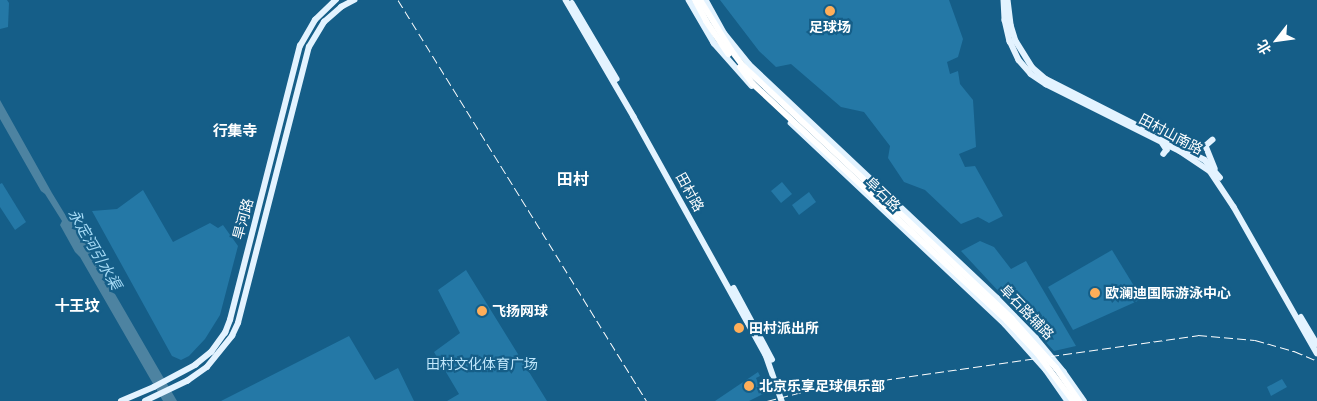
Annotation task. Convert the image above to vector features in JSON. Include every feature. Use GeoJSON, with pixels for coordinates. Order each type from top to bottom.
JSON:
{"type":"FeatureCollection","features":[{"type":"Feature","properties":{"kind":"highway","name":"阜石路"},"geometry":{"type":"LineString","coordinates":[[695,0],[717,39],[753,84],[1006,321],[1037,353],[1073,401]]}},
{"type":"Feature","properties":{"kind":"highway","name":"阜石路"},"geometry":{"type":"LineString","coordinates":[[700,0],[743,66],[1012,319],[1056,368],[1079,401]]}},
{"type":"Feature","properties":{"kind":"main road","name":"旱河路"},"geometry":{"type":"LineString","coordinates":[[121,401],[154,387],[203,360],[218,344],[225,333],[300,46],[314,20],[336,0]]}},
{"type":"Feature","properties":{"kind":"main road","name":"旱河路"},"geometry":{"type":"LineString","coordinates":[[145,401],[174,387],[207,367],[224,349],[238,323],[309,47],[324,22],[354,0]]}},
{"type":"Feature","properties":{"kind":"main road","name":"田村路"},"geometry":{"type":"LineString","coordinates":[[566,0],[634,116],[766,355],[782,401]]}},
{"type":"Feature","properties":{"kind":"main road","name":"田村路"},"geometry":{"type":"LineString","coordinates":[[570,0],[767,347],[786,401]]}},
{"type":"Feature","properties":{"kind":"main road","name":"阜石路"},"geometry":{"type":"LineString","coordinates":[[689,0],[714,43],[741,75],[1005,324],[1046,370],[1068,401]]}},
{"type":"Feature","properties":{"kind":"main road","name":"阜石路"},"geometry":{"type":"LineString","coordinates":[[706,0],[725,34],[749,64],[943,249]]}},
{"type":"Feature","properties":{"kind":"main road","name":"田村山南路"},"geometry":{"type":"LineString","coordinates":[[1004,0],[1005,20],[1010,41],[1019,60],[1031,74],[1046,84],[1200,163],[1217,179],[1317,353]]}},
{"type":"Feature","properties":{"kind":"main road","name":"田村山南路"},"geometry":{"type":"LineString","coordinates":[[1008,0],[1011,25],[1016,41],[1027,62],[1039,74],[1205,160],[1218,175],[1317,344]]}},
{"type":"Feature","properties":{"kind":"main road"},"geometry":{"type":"LineString","coordinates":[[1213,140],[1206,146],[1218,175]]}},
{"type":"Feature","properties":{"kind":"main road"},"geometry":{"type":"LineString","coordinates":[[1162,142],[1167,150],[1164,154]]}},
{"type":"Feature","properties":{"kind":"main road","name":"阜石路辅路"},"geometry":{"type":"LineString","coordinates":[[943,249],[997,298],[1036,338],[1064,372],[1084,401]]}},
{"type":"Feature","properties":{"kind":"main road"},"geometry":{"type":"LineString","coordinates":[[242,271],[246,275],[250,274]]}},
{"type":"Feature","properties":{"kind":"main road"},"geometry":{"type":"LineString","coordinates":[[233,287],[233,308]]}},
{"type":"Feature","properties":{"kind":"green space"},"geometry":{"type":"Polygon","coordinates":[[[0,0],[7,0],[9,3],[8,27],[0,29],[0,0]]]}},
{"type":"Feature","properties":{"kind":"green space"},"geometry":{"type":"Polygon","coordinates":[[[720,0],[949,0],[963,39],[958,57],[947,62],[950,74],[958,71],[960,84],[973,100],[976,147],[959,154],[965,167],[975,166],[1003,216],[989,223],[978,217],[961,224],[925,190],[904,182],[888,158],[890,146],[864,112],[841,107],[791,64],[776,67],[759,51],[720,0]]]}},
{"type":"Feature","properties":{"kind":"green space"},"geometry":{"type":"Polygon","coordinates":[[[782,182],[792,194],[781,203],[771,191],[782,182]]]}},
{"type":"Feature","properties":{"kind":"green space"},"geometry":{"type":"Polygon","coordinates":[[[2,183],[26,222],[15,230],[0,207],[0,184],[2,183]]]}},
{"type":"Feature","properties":{"kind":"green space"},"geometry":{"type":"Polygon","coordinates":[[[143,190],[173,242],[210,223],[218,228],[223,225],[238,246],[220,315],[205,339],[189,356],[181,360],[172,356],[92,211],[117,209],[143,190]]]}},
{"type":"Feature","properties":{"kind":"green space"},"geometry":{"type":"Polygon","coordinates":[[[809,192],[816,202],[799,215],[792,205],[809,192]]]}},
{"type":"Feature","properties":{"kind":"green space"},"geometry":{"type":"Polygon","coordinates":[[[980,241],[994,247],[1011,269],[1026,261],[1076,346],[1054,351],[961,251],[980,241]]]}},
{"type":"Feature","properties":{"kind":"green space","name":"欧澜迪国际游泳中心"},"geometry":{"type":"Polygon","coordinates":[[[1112,250],[1142,299],[1073,330],[1048,287],[1112,250]]]}},
{"type":"Feature","properties":{"kind":"green space","name":"田村文化体育广场"},"geometry":{"type":"Polygon","coordinates":[[[466,270],[547,401],[447,401],[459,394],[434,352],[460,333],[438,290],[466,270]]]}},
{"type":"Feature","properties":{"kind":"green space","name":"田村文化体育广场"},"geometry":{"type":"Polygon","coordinates":[[[349,336],[375,380],[398,368],[414,401],[221,401],[349,336]]]}},
{"type":"Feature","properties":{"kind":"green space","name":"北京乐享足球俱乐部"},"geometry":{"type":"Polygon","coordinates":[[[758,372],[760,376],[756,378],[763,394],[749,401],[715,401],[758,372]]]}},
{"type":"Feature","properties":{"kind":"green space"},"geometry":{"type":"Polygon","coordinates":[[[1282,379],[1287,387],[1271,396],[1267,387],[1282,379]]]}},
{"type":"Feature","properties":{"kind":"shaded area"},"geometry":{"type":"Polygon","coordinates":[[[0,100],[52,193],[66,216],[71,218],[177,401],[163,401],[80,257],[75,252],[60,225],[62,221],[45,194],[41,191],[0,119],[0,100]]]}},
{"type":"Feature","properties":{"kind":"railway"},"geometry":{"type":"LineString","coordinates":[[398,0],[647,401]]}},
{"type":"Feature","properties":{"kind":"railway"},"geometry":{"type":"LineString","coordinates":[[767,401],[806,391],[1198,335],[1255,340],[1294,351],[1317,361]]}},
{"type":"Feature","properties":{"kind":"place","name":"足球场"},"geometry":{"type":"Point","coordinates":[830,11]}},
{"type":"Feature","properties":{"kind":"place","name":"欧澜迪国际游泳中心"},"geometry":{"type":"Point","coordinates":[1095,293]}},
{"type":"Feature","properties":{"kind":"place","name":"飞扬网球"},"geometry":{"type":"Point","coordinates":[482,311]}},
{"type":"Feature","properties":{"kind":"place","name":"田村派出所"},"geometry":{"type":"Point","coordinates":[739,328]}},
{"type":"Feature","properties":{"kind":"place","name":"北京乐享足球俱乐部"},"geometry":{"type":"Point","coordinates":[749,386]}},
{"type":"Feature","properties":{"kind":"district","name":"行集寺"},"geometry":{"type":"Point","coordinates":[235,131]}},
{"type":"Feature","properties":{"kind":"district","name":"田村"},"geometry":{"type":"Point","coordinates":[573,179]}},
{"type":"Feature","properties":{"kind":"district","name":"十王坟"},"geometry":{"type":"Point","coordinates":[77,306]}},
{"type":"Feature","properties":{"kind":"water label","name":"永定河引水渠"},"geometry":{"type":"Point","coordinates":[95,249]}}]}
